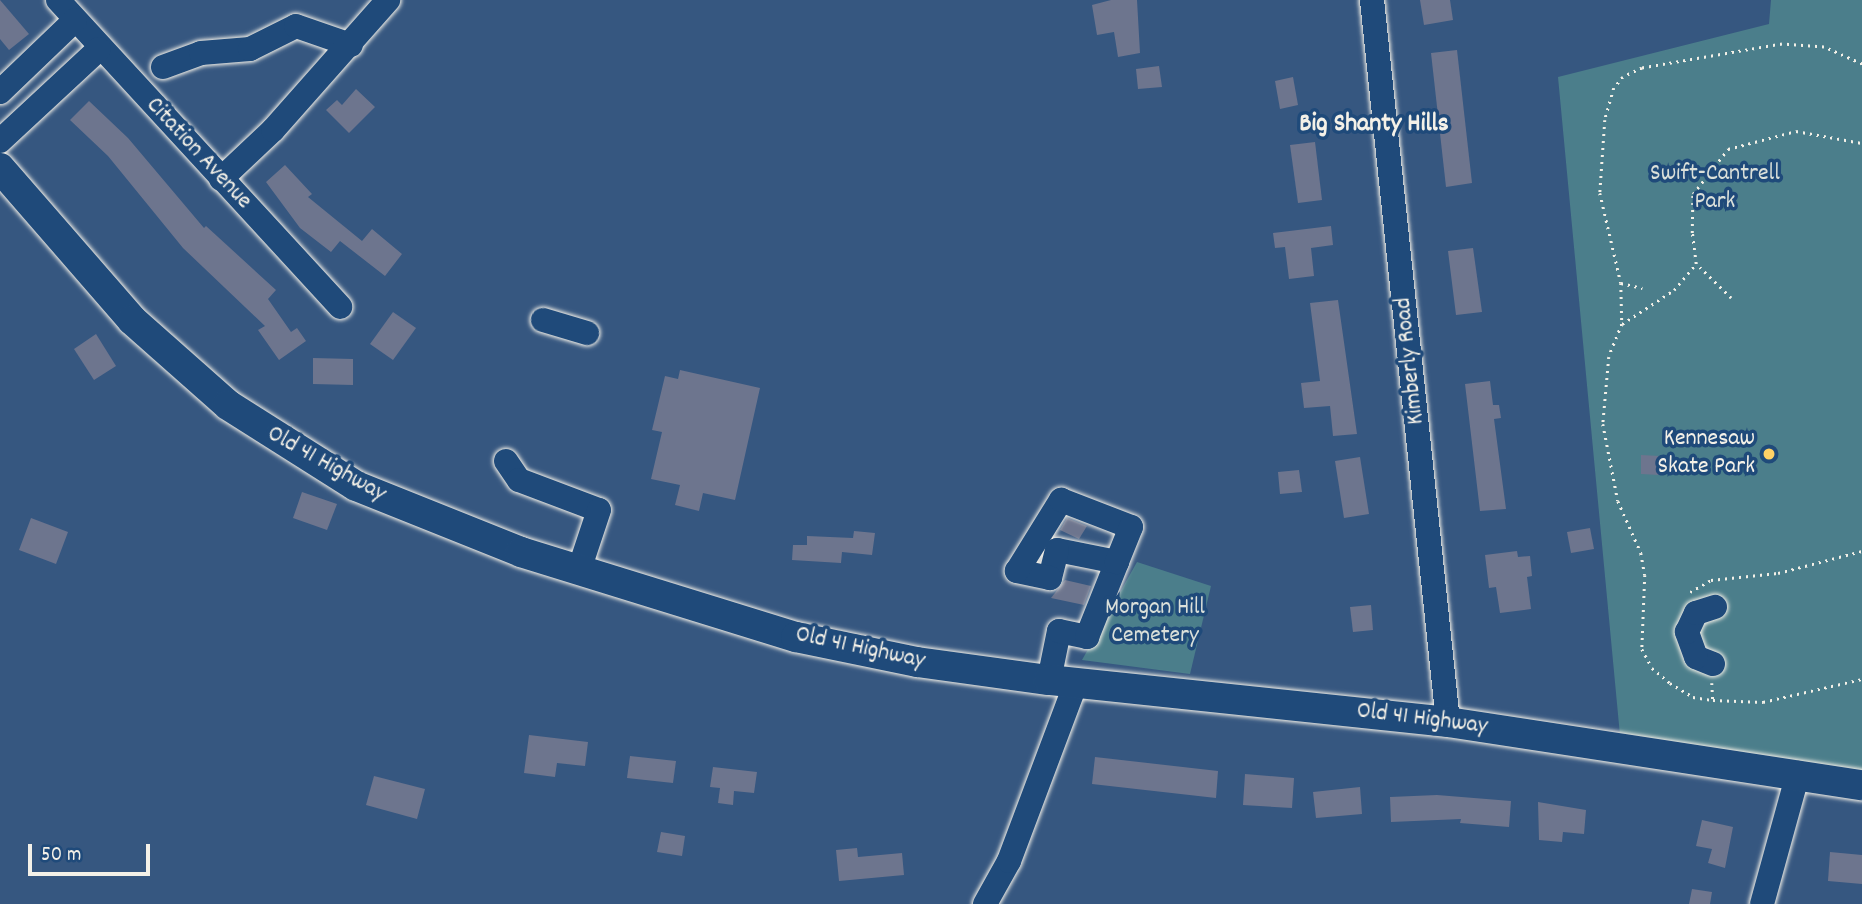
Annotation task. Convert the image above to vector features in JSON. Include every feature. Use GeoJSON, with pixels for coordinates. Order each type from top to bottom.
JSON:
{"type":"FeatureCollection","features":[{"type":"Feature","properties":{"kind":"main road","name":"Old 41 Highway"},"geometry":{"type":"LineString","coordinates":[[0,168],[132,320],[187,373],[274,438],[356,486],[411,511],[579,570],[796,636],[958,669],[1448,722],[1798,773],[1862,785]]}},
{"type":"Feature","properties":{"kind":"street","name":"Citation Avenue"},"geometry":{"type":"LineString","coordinates":[[58,0],[99,49],[340,307]]}},
{"type":"Feature","properties":{"kind":"street"},"geometry":{"type":"LineString","coordinates":[[221,179],[351,45],[388,0]]}},
{"type":"Feature","properties":{"kind":"street","name":"Kimberly Road"},"geometry":{"type":"LineString","coordinates":[[1372,0],[1448,722]]}},
{"type":"Feature","properties":{"kind":"street"},"geometry":{"type":"LineString","coordinates":[[0,93],[75,20]]}},
{"type":"Feature","properties":{"kind":"street"},"geometry":{"type":"LineString","coordinates":[[163,67],[201,53],[250,49],[296,26],[351,45]]}},
{"type":"Feature","properties":{"kind":"street"},"geometry":{"type":"LineString","coordinates":[[0,141],[99,49]]}},
{"type":"Feature","properties":{"kind":"street"},"geometry":{"type":"LineString","coordinates":[[543,320],[587,332]]}},
{"type":"Feature","properties":{"kind":"street"},"geometry":{"type":"LineString","coordinates":[[506,461],[519,480],[599,510],[579,570]]}},
{"type":"Feature","properties":{"kind":"street"},"geometry":{"type":"LineString","coordinates":[[985,904],[1009,861],[1062,682],[1059,631],[1087,636],[1118,562],[1131,527],[1061,500],[1017,570],[1050,578],[1057,550],[1118,562]]}},
{"type":"Feature","properties":{"kind":"street"},"geometry":{"type":"LineString","coordinates":[[1712,670],[1696,657],[1688,632],[1696,613],[1715,607]]}},
{"type":"Feature","properties":{"kind":"street"},"geometry":{"type":"LineString","coordinates":[[1762,904],[1798,773]]}},
{"type":"Feature","properties":{"kind":"path"},"geometry":{"type":"LineString","coordinates":[[1862,64],[1824,47],[1783,44],[1642,68],[1623,77],[1607,113],[1600,181],[1620,283],[1622,324],[1609,357],[1603,425],[1618,501],[1641,553],[1645,575],[1642,649],[1652,668],[1670,683],[1693,697],[1713,700],[1763,702],[1862,679]]}},
{"type":"Feature","properties":{"kind":"path"},"geometry":{"type":"LineString","coordinates":[[1622,324],[1674,290],[1696,264],[1693,194],[1728,149],[1796,131],[1862,143]]}},
{"type":"Feature","properties":{"kind":"path"},"geometry":{"type":"LineString","coordinates":[[1696,264],[1731,298]]}},
{"type":"Feature","properties":{"kind":"path"},"geometry":{"type":"LineString","coordinates":[[1620,283],[1642,288]]}},
{"type":"Feature","properties":{"kind":"path"},"geometry":{"type":"LineString","coordinates":[[1685,594],[1711,580],[1778,573],[1862,551]]}},
{"type":"Feature","properties":{"kind":"path"},"geometry":{"type":"LineString","coordinates":[[1712,670],[1713,700]]}},
{"type":"Feature","properties":{"kind":"green space","name":"Swift-Cantrell Park"},"geometry":{"type":"Polygon","coordinates":[[[1771,0],[1862,0],[1862,784],[1621,746],[1558,77],[1769,24],[1771,0]]]}},
{"type":"Feature","properties":{"kind":"green space","name":"Morgan Hill Cemetery"},"geometry":{"type":"Polygon","coordinates":[[[1137,562],[1211,586],[1190,674],[1082,660],[1137,562]]]}},
{"type":"Feature","properties":{"kind":"building"},"geometry":{"type":"Polygon","coordinates":[[[0,0],[29,34],[9,50],[0,39],[0,0]]]}},
{"type":"Feature","properties":{"kind":"building"},"geometry":{"type":"Polygon","coordinates":[[[1111,0],[1137,0],[1140,53],[1118,57],[1114,32],[1097,35],[1092,5],[1111,0]]]}},
{"type":"Feature","properties":{"kind":"building"},"geometry":{"type":"Polygon","coordinates":[[[1420,0],[1450,0],[1453,20],[1424,25],[1420,0]]]}},
{"type":"Feature","properties":{"kind":"building"},"geometry":{"type":"Polygon","coordinates":[[[1457,50],[1472,183],[1446,187],[1431,53],[1457,50]]]}},
{"type":"Feature","properties":{"kind":"building"},"geometry":{"type":"Polygon","coordinates":[[[1159,66],[1162,87],[1138,89],[1136,69],[1159,66]]]}},
{"type":"Feature","properties":{"kind":"building"},"geometry":{"type":"Polygon","coordinates":[[[1293,77],[1298,105],[1280,109],[1275,81],[1293,77]]]}},
{"type":"Feature","properties":{"kind":"building"},"geometry":{"type":"Polygon","coordinates":[[[356,89],[375,107],[349,133],[326,110],[337,100],[342,105],[356,89]]]}},
{"type":"Feature","properties":{"kind":"building"},"geometry":{"type":"Polygon","coordinates":[[[89,101],[128,138],[204,228],[206,226],[276,290],[268,299],[291,332],[297,328],[306,341],[279,360],[258,330],[265,326],[183,248],[108,156],[70,120],[89,101]]]}},
{"type":"Feature","properties":{"kind":"building"},"geometry":{"type":"Polygon","coordinates":[[[1315,142],[1322,200],[1298,203],[1290,145],[1315,142]]]}},
{"type":"Feature","properties":{"kind":"building"},"geometry":{"type":"Polygon","coordinates":[[[285,165],[312,194],[308,197],[362,241],[372,229],[402,254],[385,276],[340,241],[331,252],[300,228],[266,182],[285,165]]]}},
{"type":"Feature","properties":{"kind":"building"},"geometry":{"type":"Polygon","coordinates":[[[1331,226],[1333,245],[1311,248],[1314,276],[1289,279],[1285,247],[1275,248],[1273,233],[1331,226]]]}},
{"type":"Feature","properties":{"kind":"building"},"geometry":{"type":"Polygon","coordinates":[[[1473,248],[1482,312],[1456,315],[1448,251],[1473,248]]]}},
{"type":"Feature","properties":{"kind":"building"},"geometry":{"type":"Polygon","coordinates":[[[1338,300],[1357,434],[1333,436],[1330,406],[1304,408],[1301,383],[1320,381],[1310,303],[1338,300]]]}},
{"type":"Feature","properties":{"kind":"building"},"geometry":{"type":"Polygon","coordinates":[[[393,312],[416,328],[393,360],[370,344],[393,312]]]}},
{"type":"Feature","properties":{"kind":"building"},"geometry":{"type":"Polygon","coordinates":[[[96,334],[116,366],[94,380],[74,349],[96,334]]]}},
{"type":"Feature","properties":{"kind":"building"},"geometry":{"type":"Polygon","coordinates":[[[313,358],[353,359],[353,385],[313,384],[313,358]]]}},
{"type":"Feature","properties":{"kind":"building"},"geometry":{"type":"Polygon","coordinates":[[[680,370],[760,388],[735,500],[703,493],[699,511],[675,505],[680,485],[651,479],[662,432],[652,430],[665,376],[678,379],[680,370]]]}},
{"type":"Feature","properties":{"kind":"building"},"geometry":{"type":"Polygon","coordinates":[[[1490,381],[1493,405],[1499,405],[1501,418],[1494,419],[1506,509],[1480,511],[1465,384],[1490,381]]]}},
{"type":"Feature","properties":{"kind":"building"},"geometry":{"type":"Polygon","coordinates":[[[1641,455],[1660,456],[1659,475],[1641,474],[1641,455]]]}},
{"type":"Feature","properties":{"kind":"building"},"geometry":{"type":"Polygon","coordinates":[[[1360,457],[1369,514],[1344,518],[1335,461],[1360,457]]]}},
{"type":"Feature","properties":{"kind":"building"},"geometry":{"type":"Polygon","coordinates":[[[1299,470],[1302,492],[1280,494],[1278,472],[1299,470]]]}},
{"type":"Feature","properties":{"kind":"building"},"geometry":{"type":"Polygon","coordinates":[[[302,492],[337,504],[327,530],[293,518],[302,492]]]}},
{"type":"Feature","properties":{"kind":"building"},"geometry":{"type":"Polygon","coordinates":[[[31,518],[68,532],[56,564],[19,550],[31,518]]]}},
{"type":"Feature","properties":{"kind":"building"},"geometry":{"type":"Polygon","coordinates":[[[1067,518],[1087,526],[1079,539],[1060,530],[1067,518]]]}},
{"type":"Feature","properties":{"kind":"building"},"geometry":{"type":"Polygon","coordinates":[[[1590,528],[1594,549],[1571,553],[1567,532],[1590,528]]]}},
{"type":"Feature","properties":{"kind":"building"},"geometry":{"type":"Polygon","coordinates":[[[854,531],[875,533],[872,555],[842,552],[841,563],[792,560],[793,545],[807,545],[807,536],[853,538],[854,531]]]}},
{"type":"Feature","properties":{"kind":"building"},"geometry":{"type":"Polygon","coordinates":[[[1517,551],[1518,557],[1530,556],[1532,576],[1527,577],[1531,609],[1500,613],[1496,587],[1489,588],[1485,555],[1517,551]]]}},
{"type":"Feature","properties":{"kind":"building"},"geometry":{"type":"Polygon","coordinates":[[[1065,580],[1091,586],[1084,605],[1051,598],[1065,580]]]}},
{"type":"Feature","properties":{"kind":"building"},"geometry":{"type":"Polygon","coordinates":[[[1371,605],[1373,630],[1353,632],[1350,607],[1371,605]]]}},
{"type":"Feature","properties":{"kind":"building"},"geometry":{"type":"Polygon","coordinates":[[[529,735],[588,742],[585,766],[557,763],[555,777],[524,773],[529,735]]]}},
{"type":"Feature","properties":{"kind":"building"},"geometry":{"type":"Polygon","coordinates":[[[630,756],[676,761],[673,783],[627,778],[630,756]]]}},
{"type":"Feature","properties":{"kind":"building"},"geometry":{"type":"Polygon","coordinates":[[[1095,757],[1218,771],[1216,798],[1092,784],[1095,757]]]}},
{"type":"Feature","properties":{"kind":"building"},"geometry":{"type":"Polygon","coordinates":[[[713,767],[757,772],[754,793],[734,791],[733,805],[718,803],[720,788],[710,787],[713,767]]]}},
{"type":"Feature","properties":{"kind":"building"},"geometry":{"type":"Polygon","coordinates":[[[1245,774],[1294,778],[1292,808],[1243,805],[1245,774]]]}},
{"type":"Feature","properties":{"kind":"building"},"geometry":{"type":"Polygon","coordinates":[[[374,776],[425,789],[417,819],[366,805],[374,776]]]}},
{"type":"Feature","properties":{"kind":"building"},"geometry":{"type":"Polygon","coordinates":[[[1360,787],[1362,814],[1316,818],[1313,792],[1360,787]]]}},
{"type":"Feature","properties":{"kind":"building"},"geometry":{"type":"Polygon","coordinates":[[[1437,795],[1511,801],[1509,827],[1460,823],[1461,819],[1391,822],[1390,797],[1437,795]]]}},
{"type":"Feature","properties":{"kind":"building"},"geometry":{"type":"Polygon","coordinates":[[[1538,802],[1586,810],[1584,834],[1563,832],[1562,842],[1539,840],[1538,802]]]}},
{"type":"Feature","properties":{"kind":"building"},"geometry":{"type":"Polygon","coordinates":[[[1702,820],[1733,827],[1725,868],[1708,863],[1712,849],[1696,846],[1702,820]]]}},
{"type":"Feature","properties":{"kind":"building"},"geometry":{"type":"Polygon","coordinates":[[[661,832],[685,836],[682,856],[657,852],[661,832]]]}},
{"type":"Feature","properties":{"kind":"building"},"geometry":{"type":"Polygon","coordinates":[[[857,848],[858,857],[902,853],[904,875],[839,881],[836,850],[857,848]]]}},
{"type":"Feature","properties":{"kind":"building"},"geometry":{"type":"Polygon","coordinates":[[[1830,852],[1862,855],[1862,884],[1828,881],[1830,852]]]}},
{"type":"Feature","properties":{"kind":"building"},"geometry":{"type":"Polygon","coordinates":[[[1692,889],[1712,892],[1710,904],[1689,904],[1692,889]]]}},
{"type":"Feature","properties":{"kind":"place","name":"Kennesaw Skate Park"},"geometry":{"type":"Point","coordinates":[1769,454]}},
{"type":"Feature","properties":{"kind":"district","name":"Big Shanty Hills"},"geometry":{"type":"Point","coordinates":[1374,125]}}]}
